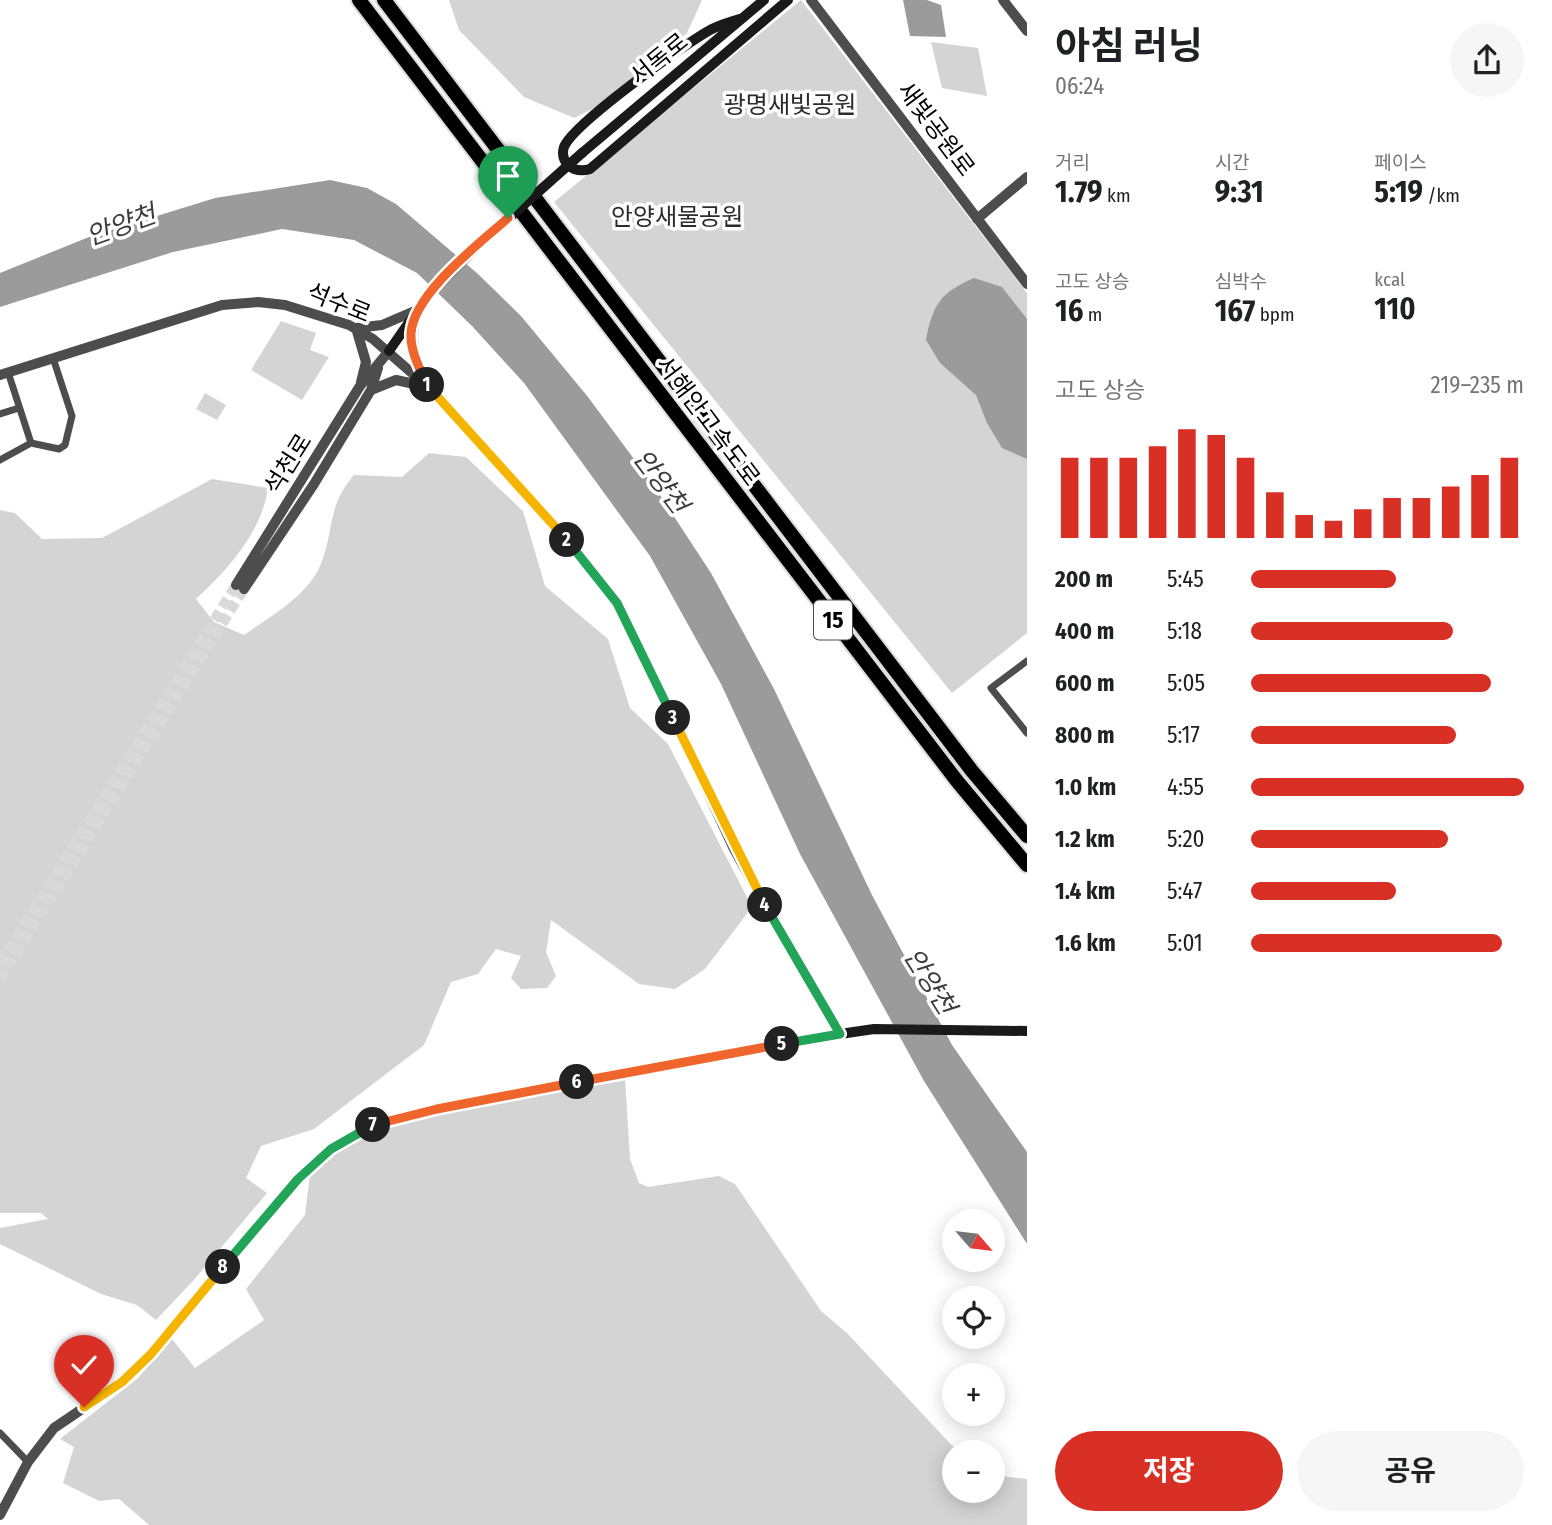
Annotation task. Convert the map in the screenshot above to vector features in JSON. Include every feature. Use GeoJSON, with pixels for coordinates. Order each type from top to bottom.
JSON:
{"type":"FeatureCollection","features":[{"type":"Feature","properties":{"kind":"highway","name":"서해안고속도로"},"geometry":{"type":"LineString","coordinates":[[359,0],[665,403],[1001,836],[1027,864]]}},
{"type":"Feature","properties":{"kind":"highway","name":"서해안고속도로"},"geometry":{"type":"LineString","coordinates":[[384,0],[964,760],[1027,834]]}},
{"type":"Feature","properties":{"kind":"highway"},"geometry":{"type":"LineString","coordinates":[[1001,836],[1027,871]]}},
{"type":"Feature","properties":{"kind":"main road","name":"서독로"},"geometry":{"type":"LineString","coordinates":[[428,295],[484,240],[582,153],[764,0]]}},
{"type":"Feature","properties":{"kind":"main road"},"geometry":{"type":"LineString","coordinates":[[743,18],[713,29],[671,55],[580,129],[564,147],[563,154],[567,164],[580,170],[590,169],[788,0]]}},
{"type":"Feature","properties":{"kind":"main road","name":"석천로"},"geometry":{"type":"LineString","coordinates":[[390,351],[428,295]]}},
{"type":"Feature","properties":{"kind":"main road"},"geometry":{"type":"LineString","coordinates":[[840,1034],[874,1030],[1027,1031]]}},
{"type":"Feature","properties":{"kind":"street","name":"새빛공원로"},"geometry":{"type":"LineString","coordinates":[[811,0],[1027,284]]}},
{"type":"Feature","properties":{"kind":"street"},"geometry":{"type":"LineString","coordinates":[[1003,0],[1027,31]]}},
{"type":"Feature","properties":{"kind":"street"},"geometry":{"type":"LineString","coordinates":[[977,219],[1027,177]]}},
{"type":"Feature","properties":{"kind":"street","name":"석수로"},"geometry":{"type":"LineString","coordinates":[[4,373],[233,304],[285,305],[356,328],[390,351],[428,387],[586,562],[617,603],[733,847],[782,939],[840,1034]]}},
{"type":"Feature","properties":{"kind":"street"},"geometry":{"type":"LineString","coordinates":[[360,386],[366,362],[356,328],[382,325],[417,310]]}},
{"type":"Feature","properties":{"kind":"street"},"geometry":{"type":"LineString","coordinates":[[417,310],[411,332],[412,346],[428,387]]}},
{"type":"Feature","properties":{"kind":"street","name":"석천로"},"geometry":{"type":"LineString","coordinates":[[378,368],[371,390],[314,484],[240,587],[360,386],[390,351]]}},
{"type":"Feature","properties":{"kind":"street"},"geometry":{"type":"LineString","coordinates":[[0,460],[31,443],[59,449],[65,445],[72,416],[53,358]]}},
{"type":"Feature","properties":{"kind":"street"},"geometry":{"type":"LineString","coordinates":[[4,373],[31,443]]}},
{"type":"Feature","properties":{"kind":"street"},"geometry":{"type":"LineString","coordinates":[[371,390],[396,380],[428,387]]}},
{"type":"Feature","properties":{"kind":"street"},"geometry":{"type":"LineString","coordinates":[[0,414],[19,408]]}},
{"type":"Feature","properties":{"kind":"street"},"geometry":{"type":"LineString","coordinates":[[1027,661],[991,688],[1027,733]]}},
{"type":"Feature","properties":{"kind":"street"},"geometry":{"type":"LineString","coordinates":[[0,1515],[28,1462],[54,1428],[122,1382],[151,1354],[298,1179],[331,1149],[374,1124],[437,1109],[840,1034]]}},
{"type":"Feature","properties":{"kind":"street"},"geometry":{"type":"LineString","coordinates":[[0,1433],[28,1462]]}},
{"type":"Feature","properties":{"kind":"green space"},"geometry":{"type":"Polygon","coordinates":[[[449,0],[702,0],[687,33],[607,102],[574,118],[524,97],[459,30],[449,0]]]}},
{"type":"Feature","properties":{"kind":"green space","name":"안양새물공원"},"geometry":{"type":"Polygon","coordinates":[[[801,0],[1027,293],[1027,633],[952,693],[554,202],[801,0]]]}},
{"type":"Feature","properties":{"kind":"green space"},"geometry":{"type":"Polygon","coordinates":[[[931,42],[978,48],[987,96],[942,88],[931,42]]]}},
{"type":"Feature","properties":{"kind":"green space"},"geometry":{"type":"Polygon","coordinates":[[[281,321],[316,333],[310,350],[329,357],[302,400],[251,370],[281,321]]]}},
{"type":"Feature","properties":{"kind":"green space"},"geometry":{"type":"Polygon","coordinates":[[[205,393],[226,405],[217,420],[196,409],[205,393]]]}},
{"type":"Feature","properties":{"kind":"green space"},"geometry":{"type":"Polygon","coordinates":[[[429,453],[466,457],[523,511],[545,586],[608,639],[630,708],[668,744],[752,907],[705,969],[675,989],[639,984],[551,920],[546,952],[556,976],[547,988],[521,989],[511,978],[521,956],[496,949],[478,974],[451,982],[424,1045],[314,1129],[261,1146],[246,1178],[267,1193],[193,1281],[156,1320],[137,1305],[101,1294],[0,1244],[0,1228],[48,1219],[41,1213],[0,1213],[0,510],[15,513],[42,539],[102,538],[212,479],[268,488],[259,520],[242,549],[196,599],[214,622],[244,635],[289,603],[309,584],[322,561],[339,497],[354,475],[402,477],[429,453]]]}},
{"type":"Feature","properties":{"kind":"green space"},"geometry":{"type":"Polygon","coordinates":[[[625,1078],[630,1159],[639,1183],[648,1187],[719,1176],[735,1184],[821,1311],[848,1334],[947,1440],[942,1440],[942,1503],[1005,1503],[1005,1476],[1027,1479],[1027,1525],[149,1525],[119,1499],[99,1501],[63,1483],[74,1447],[60,1439],[138,1378],[172,1339],[195,1368],[264,1320],[246,1289],[305,1215],[310,1174],[347,1142],[376,1127],[426,1112],[625,1078]]]}},
{"type":"Feature","properties":{"kind":"shaded area"},"geometry":{"type":"Polygon","coordinates":[[[903,0],[927,0],[941,5],[946,37],[910,36],[903,0]]]}},
{"type":"Feature","properties":{"kind":"shaded area"},"geometry":{"type":"Polygon","coordinates":[[[330,180],[367,188],[396,204],[478,274],[521,316],[588,397],[654,486],[711,573],[774,689],[872,895],[952,1045],[1027,1152],[1027,1244],[924,1081],[800,854],[721,684],[650,556],[524,383],[472,326],[417,273],[354,240],[282,229],[173,252],[0,307],[0,273],[89,237],[215,198],[330,180]]]}},
{"type":"Feature","properties":{"kind":"shaded area"},"geometry":{"type":"Polygon","coordinates":[[[974,278],[1002,287],[1027,319],[1027,459],[1002,448],[987,423],[976,395],[940,363],[926,340],[932,317],[940,301],[953,289],[974,278]]]}},
{"type":"Feature","properties":{"kind":"tunnel"},"geometry":{"type":"LineString","coordinates":[[0,964],[236,585]]}},
{"type":"Feature","properties":{"kind":"tunnel"},"geometry":{"type":"LineString","coordinates":[[0,980],[244,589]]}},
{"type":"Feature","properties":{"kind":"route"},"geometry":{"type":"LineString","coordinates":[[84,1407],[122,1382],[151,1354],[298,1179],[331,1149],[374,1124],[437,1109],[840,1034],[782,939],[733,847],[617,603],[586,562],[428,387],[416,358],[411,332],[417,310],[428,295],[508,218]]}},
{"type":"Feature","properties":{"kind":"park label","name":"광명새빛공원"},"geometry":{"type":"Point","coordinates":[790,105]}},
{"type":"Feature","properties":{"kind":"water label","name":"안양천"},"geometry":{"type":"Point","coordinates":[121,225]}},
{"type":"Feature","properties":{"kind":"water label","name":"안양천"},"geometry":{"type":"Point","coordinates":[661,481]}},
{"type":"Feature","properties":{"kind":"water label","name":"안양천"},"geometry":{"type":"Point","coordinates":[930,981]}}]}
